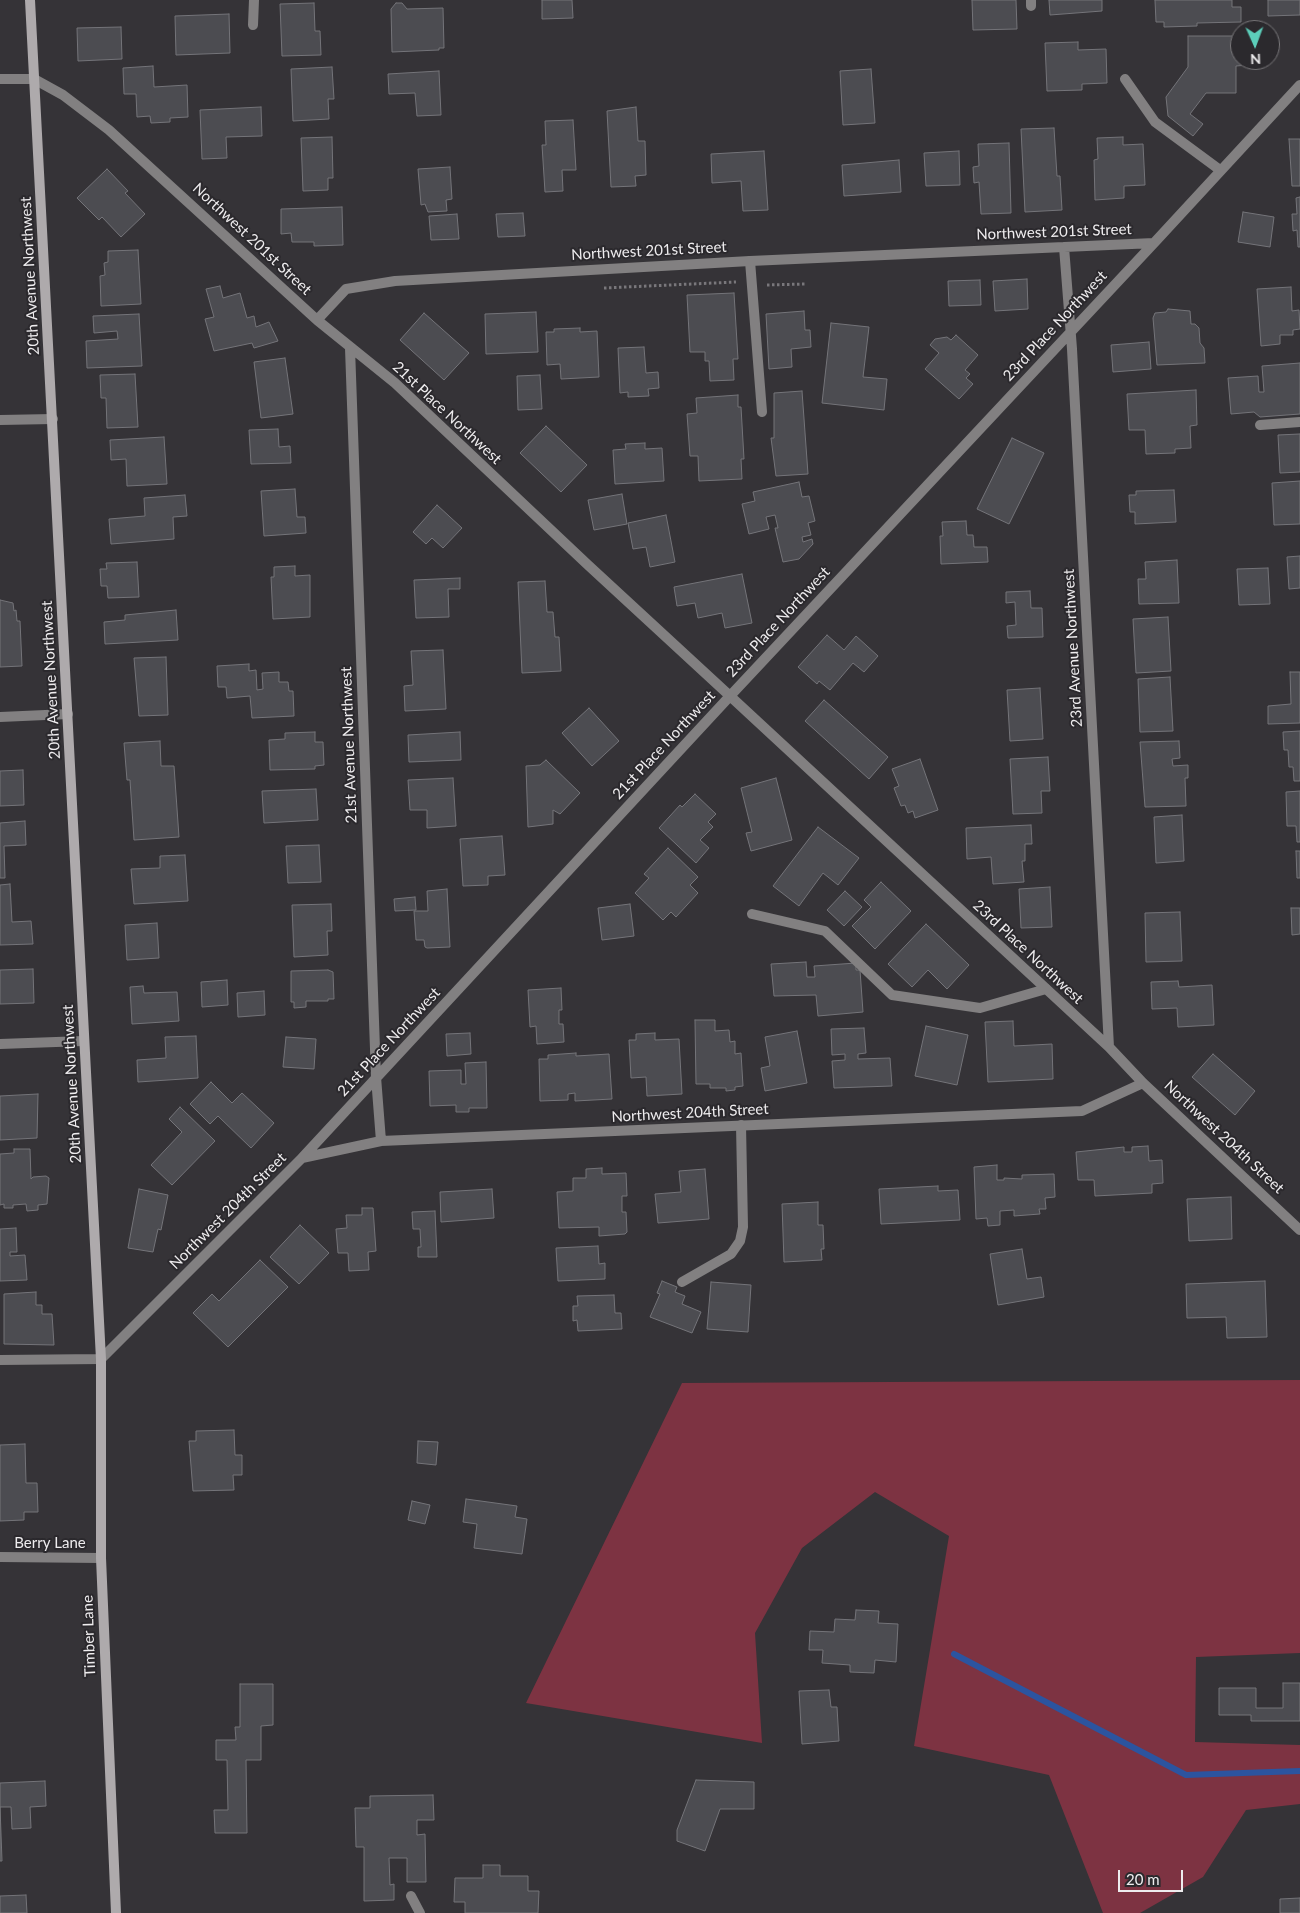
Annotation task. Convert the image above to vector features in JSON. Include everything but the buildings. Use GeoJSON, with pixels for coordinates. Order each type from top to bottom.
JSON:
{"type":"FeatureCollection","features":[{"type":"Feature","properties":{"kind":"street","name":"20th Avenue Northwest"},"geometry":{"type":"LineString","coordinates":[[30,0],[101,1358]]}},
{"type":"Feature","properties":{"kind":"street"},"geometry":{"type":"LineString","coordinates":[[253,25],[254,0]]}},
{"type":"Feature","properties":{"kind":"street"},"geometry":{"type":"LineString","coordinates":[[0,79],[34,79]]}},
{"type":"Feature","properties":{"kind":"street","name":"Northwest 201st Street"},"geometry":{"type":"LineString","coordinates":[[34,79],[63,95],[109,130],[317,320],[346,289],[395,281],[750,260],[1154,243],[1300,85]]}},
{"type":"Feature","properties":{"kind":"street"},"geometry":{"type":"LineString","coordinates":[[1125,79],[1155,122],[1220,170]]}},
{"type":"Feature","properties":{"kind":"street","name":"23rd Place Northwest"},"geometry":{"type":"LineString","coordinates":[[1143,1082],[1109,1047],[730,696],[1154,243]]}},
{"type":"Feature","properties":{"kind":"street","name":"23rd Avenue Northwest"},"geometry":{"type":"LineString","coordinates":[[1064,247],[1071,331],[1109,1047]]}},
{"type":"Feature","properties":{"kind":"street"},"geometry":{"type":"LineString","coordinates":[[750,260],[762,412]]}},
{"type":"Feature","properties":{"kind":"street","name":"21st Place Northwest"},"geometry":{"type":"LineString","coordinates":[[302,1158],[730,696],[395,383],[317,320]]}},
{"type":"Feature","properties":{"kind":"street","name":"21st Avenue Northwest"},"geometry":{"type":"LineString","coordinates":[[350,348],[376,1077],[381,1141]]}},
{"type":"Feature","properties":{"kind":"street"},"geometry":{"type":"LineString","coordinates":[[0,420],[53,419]]}},
{"type":"Feature","properties":{"kind":"street"},"geometry":{"type":"LineString","coordinates":[[1260,425],[1300,422]]}},
{"type":"Feature","properties":{"kind":"street"},"geometry":{"type":"LineString","coordinates":[[0,717],[68,714]]}},
{"type":"Feature","properties":{"kind":"street"},"geometry":{"type":"LineString","coordinates":[[752,914],[825,931],[892,995],[980,1008],[1046,989]]}},
{"type":"Feature","properties":{"kind":"street"},"geometry":{"type":"LineString","coordinates":[[0,1044],[84,1041]]}},
{"type":"Feature","properties":{"kind":"street","name":"Northwest 204th Street"},"geometry":{"type":"LineString","coordinates":[[101,1358],[302,1158],[381,1141],[1082,1110],[1143,1082],[1300,1230]]}},
{"type":"Feature","properties":{"kind":"street"},"geometry":{"type":"LineString","coordinates":[[682,1282],[731,1254],[740,1241],[743,1227],[741,1125]]}},
{"type":"Feature","properties":{"kind":"street"},"geometry":{"type":"LineString","coordinates":[[0,1360],[101,1358]]}},
{"type":"Feature","properties":{"kind":"street","name":"Timber Lane"},"geometry":{"type":"LineString","coordinates":[[101,1358],[101,1558],[116,1913]]}},
{"type":"Feature","properties":{"kind":"street","name":"Berry Lane"},"geometry":{"type":"LineString","coordinates":[[0,1557],[101,1558]]}},
{"type":"Feature","properties":{"kind":"street"},"geometry":{"type":"LineString","coordinates":[[410,1896],[420,1913]]}},
{"type":"Feature","properties":{"kind":"path"},"geometry":{"type":"LineString","coordinates":[[604,288],[731,280],[752,286],[806,284]]}},
{"type":"Feature","properties":{"kind":"shaded area"},"geometry":{"type":"Polygon","coordinates":[[[1300,1380],[1300,1653],[1196,1657],[1195,1742],[1300,1745],[1300,1804],[1246,1810],[1203,1877],[1140,1913],[1103,1913],[1049,1775],[914,1746],[949,1536],[875,1492],[802,1548],[755,1633],[762,1743],[526,1703],[682,1383],[1300,1380]]]}},
{"type":"Feature","properties":{"kind":"waterway"},"geometry":{"type":"LineString","coordinates":[[954,1654],[1186,1775],[1300,1771]]}}]}
